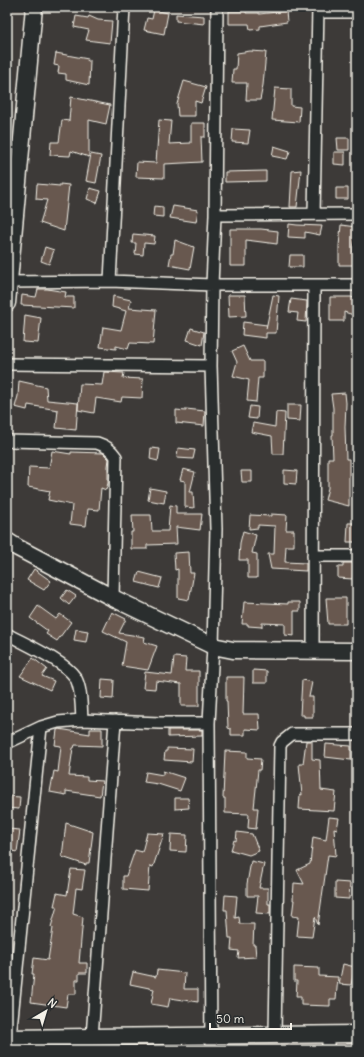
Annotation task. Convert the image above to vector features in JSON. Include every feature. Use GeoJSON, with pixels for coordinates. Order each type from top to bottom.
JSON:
{"type":"FeatureCollection","features":[{"type":"Feature","properties":{"kind":"street"},"geometry":{"type":"LineString","coordinates":[[7,303],[34,7]]}},
{"type":"Feature","properties":{"kind":"street"},"geometry":{"type":"LineString","coordinates":[[110,282],[124,7]]}},
{"type":"Feature","properties":{"kind":"street"},"geometry":{"type":"LineString","coordinates":[[210,1043],[209,722],[213,646],[216,529],[211,366],[215,215],[216,7]]}},
{"type":"Feature","properties":{"kind":"street"},"geometry":{"type":"LineString","coordinates":[[314,214],[318,10],[357,12]]}},
{"type":"Feature","properties":{"kind":"street"},"geometry":{"type":"LineString","coordinates":[[215,215],[357,214]]}},
{"type":"Feature","properties":{"kind":"street"},"geometry":{"type":"LineString","coordinates":[[8,282],[110,282],[212,285],[357,285]]}},
{"type":"Feature","properties":{"kind":"street"},"geometry":{"type":"LineString","coordinates":[[313,650],[314,285]]}},
{"type":"Feature","properties":{"kind":"street"},"geometry":{"type":"LineString","coordinates":[[7,364],[211,366]]}},
{"type":"Feature","properties":{"kind":"street"},"geometry":{"type":"LineString","coordinates":[[7,441],[97,442],[111,450],[116,458],[113,598]]}},
{"type":"Feature","properties":{"kind":"street"},"geometry":{"type":"LineString","coordinates":[[7,541],[113,598],[213,646],[233,650],[357,651]]}},
{"type":"Feature","properties":{"kind":"street"},"geometry":{"type":"LineString","coordinates":[[313,556],[357,556]]}},
{"type":"Feature","properties":{"kind":"street"},"geometry":{"type":"LineString","coordinates":[[7,634],[56,661],[68,669],[75,677],[79,687],[82,720]]}},
{"type":"Feature","properties":{"kind":"street"},"geometry":{"type":"LineString","coordinates":[[7,743],[41,727],[58,722],[82,720],[160,723],[209,722]]}},
{"type":"Feature","properties":{"kind":"street"},"geometry":{"type":"LineString","coordinates":[[92,1037],[115,721]]}},
{"type":"Feature","properties":{"kind":"street"},"geometry":{"type":"LineString","coordinates":[[41,727],[8,1038],[92,1037],[210,1043],[275,1034],[357,1034]]}},
{"type":"Feature","properties":{"kind":"street"},"geometry":{"type":"LineString","coordinates":[[275,1034],[280,746],[282,742],[292,734],[357,734]]}},
{"type":"Feature","properties":{"kind":"street"},"geometry":{"type":"LineString","coordinates":[[328,1033],[328,1050]]}},
{"type":"Feature","properties":{"kind":"building"},"geometry":{"type":"Polygon","coordinates":[[[154,10],[168,13],[164,34],[144,30],[147,18],[152,19],[154,10]]]}},
{"type":"Feature","properties":{"kind":"building"},"geometry":{"type":"Polygon","coordinates":[[[229,11],[246,11],[246,13],[259,14],[286,11],[287,22],[260,26],[260,29],[250,30],[249,24],[229,24],[229,11]]]}},
{"type":"Feature","properties":{"kind":"building"},"geometry":{"type":"Polygon","coordinates":[[[176,14],[204,16],[204,24],[176,21],[176,14]]]}},
{"type":"Feature","properties":{"kind":"building"},"geometry":{"type":"Polygon","coordinates":[[[76,16],[88,18],[89,16],[98,20],[112,21],[110,43],[86,40],[89,30],[74,27],[76,16]]]}},
{"type":"Feature","properties":{"kind":"building"},"geometry":{"type":"Polygon","coordinates":[[[250,51],[266,52],[260,100],[246,100],[247,83],[232,83],[233,69],[236,69],[237,53],[250,51]]]}},
{"type":"Feature","properties":{"kind":"building"},"geometry":{"type":"Polygon","coordinates":[[[56,53],[88,59],[87,61],[90,61],[89,85],[66,80],[66,74],[58,73],[59,66],[54,65],[56,53]]]}},
{"type":"Feature","properties":{"kind":"building"},"geometry":{"type":"Polygon","coordinates":[[[184,81],[206,87],[201,103],[195,101],[195,116],[178,116],[177,104],[184,81]]]}},
{"type":"Feature","properties":{"kind":"building"},"geometry":{"type":"Polygon","coordinates":[[[275,88],[291,89],[291,106],[300,107],[299,122],[272,120],[275,88]]]}},
{"type":"Feature","properties":{"kind":"building"},"geometry":{"type":"Polygon","coordinates":[[[71,97],[110,105],[106,124],[89,120],[89,157],[71,151],[70,156],[50,155],[51,142],[59,142],[62,120],[69,121],[71,97]]]}},
{"type":"Feature","properties":{"kind":"building"},"geometry":{"type":"Polygon","coordinates":[[[159,120],[171,121],[169,144],[191,143],[191,123],[205,123],[205,137],[201,137],[202,162],[164,164],[164,178],[136,177],[137,162],[156,163],[159,120]]]}},
{"type":"Feature","properties":{"kind":"building"},"geometry":{"type":"Polygon","coordinates":[[[233,129],[250,130],[248,143],[232,142],[233,129]]]}},
{"type":"Feature","properties":{"kind":"building"},"geometry":{"type":"Polygon","coordinates":[[[337,138],[349,138],[349,150],[338,150],[337,138]]]}},
{"type":"Feature","properties":{"kind":"building"},"geometry":{"type":"Polygon","coordinates":[[[274,146],[290,151],[287,159],[272,156],[274,146]]]}},
{"type":"Feature","properties":{"kind":"building"},"geometry":{"type":"Polygon","coordinates":[[[334,152],[345,152],[345,165],[334,164],[334,152]]]}},
{"type":"Feature","properties":{"kind":"building"},"geometry":{"type":"Polygon","coordinates":[[[91,154],[101,156],[96,183],[86,181],[91,154]]]}},
{"type":"Feature","properties":{"kind":"building"},"geometry":{"type":"Polygon","coordinates":[[[301,170],[297,207],[290,207],[292,171],[301,170]]]}},
{"type":"Feature","properties":{"kind":"building"},"geometry":{"type":"Polygon","coordinates":[[[266,171],[266,181],[225,182],[225,172],[266,171]]]}},
{"type":"Feature","properties":{"kind":"building"},"geometry":{"type":"Polygon","coordinates":[[[37,184],[60,186],[60,184],[69,185],[64,231],[40,223],[47,200],[36,199],[37,184]]]}},
{"type":"Feature","properties":{"kind":"building"},"geometry":{"type":"Polygon","coordinates":[[[90,188],[101,191],[97,203],[87,199],[90,188]]]}},
{"type":"Feature","properties":{"kind":"building"},"geometry":{"type":"Polygon","coordinates":[[[336,188],[348,188],[348,199],[336,199],[336,188]]]}},
{"type":"Feature","properties":{"kind":"building"},"geometry":{"type":"Polygon","coordinates":[[[154,206],[163,207],[163,217],[153,216],[154,206]]]}},
{"type":"Feature","properties":{"kind":"building"},"geometry":{"type":"Polygon","coordinates":[[[173,206],[198,210],[196,222],[170,218],[173,206]]]}},
{"type":"Feature","properties":{"kind":"building"},"geometry":{"type":"Polygon","coordinates":[[[289,224],[322,226],[320,235],[305,232],[305,238],[288,237],[289,224]]]}},
{"type":"Feature","properties":{"kind":"building"},"geometry":{"type":"Polygon","coordinates":[[[341,225],[356,227],[353,252],[357,252],[357,265],[339,265],[341,225]]]}},
{"type":"Feature","properties":{"kind":"building"},"geometry":{"type":"Polygon","coordinates":[[[230,229],[261,229],[278,231],[277,244],[246,240],[246,266],[230,266],[230,229]]]}},
{"type":"Feature","properties":{"kind":"building"},"geometry":{"type":"Polygon","coordinates":[[[133,234],[155,236],[154,244],[144,243],[143,255],[135,254],[136,243],[132,243],[133,234]]]}},
{"type":"Feature","properties":{"kind":"building"},"geometry":{"type":"Polygon","coordinates":[[[175,240],[194,247],[190,269],[169,265],[171,254],[173,254],[175,240]]]}},
{"type":"Feature","properties":{"kind":"building"},"geometry":{"type":"Polygon","coordinates":[[[45,247],[54,250],[49,264],[41,261],[45,247]]]}},
{"type":"Feature","properties":{"kind":"building"},"geometry":{"type":"Polygon","coordinates":[[[290,255],[303,255],[303,267],[289,267],[290,255]]]}},
{"type":"Feature","properties":{"kind":"building"},"geometry":{"type":"Polygon","coordinates":[[[38,289],[66,292],[65,297],[74,297],[74,308],[21,305],[22,295],[36,297],[38,289]]]}},
{"type":"Feature","properties":{"kind":"building"},"geometry":{"type":"Polygon","coordinates":[[[228,295],[245,295],[246,316],[229,317],[228,295]]]}},
{"type":"Feature","properties":{"kind":"building"},"geometry":{"type":"Polygon","coordinates":[[[273,295],[279,296],[276,333],[266,333],[266,338],[242,335],[243,322],[267,325],[273,295]]]}},
{"type":"Feature","properties":{"kind":"building"},"geometry":{"type":"Polygon","coordinates":[[[113,296],[131,300],[129,308],[156,310],[153,344],[130,343],[128,349],[116,346],[116,349],[100,347],[103,327],[121,330],[126,311],[112,307],[113,296]]]}},
{"type":"Feature","properties":{"kind":"building"},"geometry":{"type":"Polygon","coordinates":[[[330,297],[351,297],[357,299],[357,316],[344,312],[344,321],[330,321],[330,297]]]}},
{"type":"Feature","properties":{"kind":"building"},"geometry":{"type":"Polygon","coordinates":[[[291,299],[307,301],[306,322],[297,321],[298,313],[289,312],[291,299]]]}},
{"type":"Feature","properties":{"kind":"building"},"geometry":{"type":"Polygon","coordinates":[[[25,315],[41,318],[38,343],[23,342],[25,315]]]}},
{"type":"Feature","properties":{"kind":"building"},"geometry":{"type":"Polygon","coordinates":[[[191,328],[204,332],[202,345],[187,340],[191,328]]]}},
{"type":"Feature","properties":{"kind":"building"},"geometry":{"type":"Polygon","coordinates":[[[243,346],[250,361],[263,361],[263,378],[258,378],[256,402],[247,401],[249,380],[233,376],[237,362],[232,351],[243,346]]]}},
{"type":"Feature","properties":{"kind":"building"},"geometry":{"type":"Polygon","coordinates":[[[104,372],[124,373],[123,378],[143,379],[142,398],[122,397],[121,402],[96,398],[94,413],[78,410],[80,384],[102,385],[104,372]]]}},
{"type":"Feature","properties":{"kind":"building"},"geometry":{"type":"Polygon","coordinates":[[[19,381],[46,387],[47,400],[78,403],[76,430],[56,428],[58,410],[28,405],[27,410],[15,407],[18,396],[19,381]]]}},
{"type":"Feature","properties":{"kind":"building"},"geometry":{"type":"Polygon","coordinates":[[[345,393],[346,459],[349,459],[349,506],[325,500],[328,488],[328,458],[333,458],[333,408],[331,394],[345,393]]]}},
{"type":"Feature","properties":{"kind":"building"},"geometry":{"type":"Polygon","coordinates":[[[287,405],[301,405],[300,421],[287,420],[287,405]]]}},
{"type":"Feature","properties":{"kind":"building"},"geometry":{"type":"Polygon","coordinates":[[[250,406],[258,407],[257,419],[248,418],[250,406]]]}},
{"type":"Feature","properties":{"kind":"building"},"geometry":{"type":"Polygon","coordinates":[[[186,409],[205,411],[204,426],[176,423],[176,410],[186,411],[186,409]]]}},
{"type":"Feature","properties":{"kind":"building"},"geometry":{"type":"Polygon","coordinates":[[[276,412],[285,413],[283,454],[273,454],[272,436],[251,432],[253,423],[275,427],[276,412]]]}},
{"type":"Feature","properties":{"kind":"building"},"geometry":{"type":"Polygon","coordinates":[[[151,448],[160,449],[158,461],[150,459],[151,448]]]}},
{"type":"Feature","properties":{"kind":"building"},"geometry":{"type":"Polygon","coordinates":[[[178,448],[195,450],[193,459],[177,458],[178,448]]]}},
{"type":"Feature","properties":{"kind":"building"},"geometry":{"type":"Polygon","coordinates":[[[52,451],[71,454],[71,452],[103,453],[109,459],[108,483],[106,490],[101,488],[99,510],[88,509],[86,526],[70,524],[72,505],[48,500],[50,491],[28,487],[29,467],[49,468],[52,451]]]}},
{"type":"Feature","properties":{"kind":"building"},"geometry":{"type":"Polygon","coordinates":[[[183,469],[195,472],[190,492],[193,492],[194,508],[185,507],[185,481],[180,480],[183,469]]]}},
{"type":"Feature","properties":{"kind":"building"},"geometry":{"type":"Polygon","coordinates":[[[284,470],[297,471],[296,484],[284,483],[284,470]]]}},
{"type":"Feature","properties":{"kind":"building"},"geometry":{"type":"Polygon","coordinates":[[[241,471],[252,471],[252,482],[242,482],[241,471]]]}},
{"type":"Feature","properties":{"kind":"building"},"geometry":{"type":"Polygon","coordinates":[[[150,488],[166,491],[164,503],[148,500],[150,488]]]}},
{"type":"Feature","properties":{"kind":"building"},"geometry":{"type":"Polygon","coordinates":[[[170,505],[176,506],[176,514],[202,514],[200,530],[176,527],[177,544],[147,545],[147,549],[131,549],[131,532],[133,532],[132,515],[151,515],[152,531],[168,531],[170,505]]]}},
{"type":"Feature","properties":{"kind":"building"},"geometry":{"type":"Polygon","coordinates":[[[271,514],[287,515],[286,530],[294,530],[294,546],[286,546],[285,562],[306,563],[306,571],[271,569],[268,554],[274,554],[275,526],[258,525],[258,528],[249,529],[250,515],[271,516],[271,514]]]}},
{"type":"Feature","properties":{"kind":"building"},"geometry":{"type":"Polygon","coordinates":[[[348,523],[357,523],[356,542],[347,542],[348,523]]]}},
{"type":"Feature","properties":{"kind":"building"},"geometry":{"type":"Polygon","coordinates":[[[243,531],[256,535],[252,553],[257,554],[257,578],[248,578],[248,560],[239,560],[240,543],[243,531]]]}},
{"type":"Feature","properties":{"kind":"building"},"geometry":{"type":"Polygon","coordinates":[[[189,552],[190,573],[194,573],[189,600],[178,598],[178,569],[175,570],[174,553],[189,552]]]}},
{"type":"Feature","properties":{"kind":"building"},"geometry":{"type":"Polygon","coordinates":[[[343,563],[354,563],[353,579],[338,578],[338,567],[343,567],[343,563]]]}},
{"type":"Feature","properties":{"kind":"building"},"geometry":{"type":"Polygon","coordinates":[[[34,569],[51,581],[44,590],[27,580],[34,569]]]}},
{"type":"Feature","properties":{"kind":"building"},"geometry":{"type":"Polygon","coordinates":[[[139,572],[162,578],[159,588],[136,582],[139,572]]]}},
{"type":"Feature","properties":{"kind":"building"},"geometry":{"type":"Polygon","coordinates":[[[67,590],[76,596],[69,605],[61,598],[67,590]]]}},
{"type":"Feature","properties":{"kind":"building"},"geometry":{"type":"Polygon","coordinates":[[[326,598],[346,598],[346,624],[328,624],[326,598]]]}},
{"type":"Feature","properties":{"kind":"building"},"geometry":{"type":"Polygon","coordinates":[[[244,602],[288,604],[288,602],[300,602],[300,611],[294,611],[294,636],[285,635],[285,624],[262,623],[262,627],[242,624],[244,602]]]}},
{"type":"Feature","properties":{"kind":"building"},"geometry":{"type":"Polygon","coordinates":[[[38,606],[56,619],[60,614],[71,622],[57,641],[46,634],[48,631],[30,618],[38,606]]]}},
{"type":"Feature","properties":{"kind":"building"},"geometry":{"type":"Polygon","coordinates":[[[112,612],[126,619],[119,633],[145,637],[144,642],[157,646],[148,670],[122,666],[126,642],[103,631],[112,612]]]}},
{"type":"Feature","properties":{"kind":"building"},"geometry":{"type":"Polygon","coordinates":[[[76,629],[88,631],[86,642],[74,640],[76,629]]]}},
{"type":"Feature","properties":{"kind":"building"},"geometry":{"type":"Polygon","coordinates":[[[174,657],[186,658],[185,671],[199,671],[199,706],[181,706],[181,684],[156,681],[155,689],[143,688],[145,672],[172,675],[174,657]]]}},
{"type":"Feature","properties":{"kind":"building"},"geometry":{"type":"Polygon","coordinates":[[[33,658],[47,669],[42,676],[54,681],[50,690],[20,676],[33,658]]]}},
{"type":"Feature","properties":{"kind":"building"},"geometry":{"type":"Polygon","coordinates":[[[253,670],[267,671],[267,683],[253,683],[253,670]]]}},
{"type":"Feature","properties":{"kind":"building"},"geometry":{"type":"Polygon","coordinates":[[[226,677],[244,677],[243,714],[259,714],[260,730],[245,729],[245,735],[231,735],[231,729],[228,728],[226,677]]]}},
{"type":"Feature","properties":{"kind":"building"},"geometry":{"type":"Polygon","coordinates":[[[102,679],[114,680],[113,699],[101,698],[102,679]]]}},
{"type":"Feature","properties":{"kind":"building"},"geometry":{"type":"Polygon","coordinates":[[[302,680],[312,682],[309,697],[313,697],[313,717],[304,717],[304,715],[300,715],[302,680]]]}},
{"type":"Feature","properties":{"kind":"building"},"geometry":{"type":"Polygon","coordinates":[[[59,729],[90,734],[90,729],[102,729],[102,746],[75,745],[73,748],[69,776],[87,777],[87,780],[102,781],[100,796],[66,791],[66,795],[50,792],[54,771],[58,772],[61,746],[55,745],[57,730],[59,729]]]}},
{"type":"Feature","properties":{"kind":"building"},"geometry":{"type":"Polygon","coordinates":[[[168,730],[202,730],[202,736],[168,737],[168,730]]]}},
{"type":"Feature","properties":{"kind":"building"},"geometry":{"type":"Polygon","coordinates":[[[306,741],[312,741],[312,759],[320,760],[321,790],[336,792],[334,811],[299,809],[300,794],[302,795],[299,764],[303,764],[306,741]]]}},
{"type":"Feature","properties":{"kind":"building"},"geometry":{"type":"Polygon","coordinates":[[[326,744],[351,746],[351,760],[325,757],[326,744]]]}},
{"type":"Feature","properties":{"kind":"building"},"geometry":{"type":"Polygon","coordinates":[[[167,748],[193,749],[192,762],[164,760],[165,751],[167,751],[167,748]]]}},
{"type":"Feature","properties":{"kind":"building"},"geometry":{"type":"Polygon","coordinates":[[[225,751],[247,752],[247,758],[261,759],[260,770],[258,770],[254,808],[258,808],[256,829],[248,828],[249,814],[225,813],[225,798],[223,798],[225,751]]]}},
{"type":"Feature","properties":{"kind":"building"},"geometry":{"type":"Polygon","coordinates":[[[163,771],[185,778],[180,791],[158,784],[144,782],[146,772],[163,775],[163,771]]]}},
{"type":"Feature","properties":{"kind":"building"},"geometry":{"type":"Polygon","coordinates":[[[7,796],[20,797],[19,809],[7,808],[7,796]]]}},
{"type":"Feature","properties":{"kind":"building"},"geometry":{"type":"Polygon","coordinates":[[[175,798],[188,798],[189,808],[175,809],[175,798]]]}},
{"type":"Feature","properties":{"kind":"building"},"geometry":{"type":"Polygon","coordinates":[[[329,817],[339,818],[337,829],[334,828],[336,856],[328,855],[318,925],[315,917],[312,937],[297,936],[299,917],[292,916],[294,883],[304,884],[297,870],[310,864],[313,837],[326,840],[329,817]]]}},
{"type":"Feature","properties":{"kind":"building"},"geometry":{"type":"Polygon","coordinates":[[[66,823],[93,832],[89,863],[86,863],[86,865],[62,857],[66,823]]]}},
{"type":"Feature","properties":{"kind":"building"},"geometry":{"type":"Polygon","coordinates":[[[8,829],[20,830],[17,852],[7,850],[8,829]]]}},
{"type":"Feature","properties":{"kind":"building"},"geometry":{"type":"Polygon","coordinates":[[[237,832],[252,834],[259,851],[249,855],[231,850],[234,840],[236,841],[237,832]]]}},
{"type":"Feature","properties":{"kind":"building"},"geometry":{"type":"Polygon","coordinates":[[[147,833],[164,834],[153,867],[150,866],[148,891],[123,889],[123,876],[126,876],[135,850],[142,852],[147,833]]]}},
{"type":"Feature","properties":{"kind":"building"},"geometry":{"type":"Polygon","coordinates":[[[171,834],[187,835],[186,852],[170,851],[171,834]]]}},
{"type":"Feature","properties":{"kind":"building"},"geometry":{"type":"Polygon","coordinates":[[[251,861],[264,864],[259,888],[268,888],[268,904],[270,904],[270,914],[256,913],[258,896],[247,896],[247,884],[251,861]]]}},
{"type":"Feature","properties":{"kind":"building"},"geometry":{"type":"Polygon","coordinates":[[[71,869],[85,870],[82,889],[76,888],[73,914],[83,917],[79,963],[87,963],[87,973],[79,973],[79,980],[76,980],[76,994],[68,994],[66,1007],[31,1002],[34,958],[48,960],[53,928],[51,927],[57,906],[54,906],[57,893],[67,895],[71,869]]]}},
{"type":"Feature","properties":{"kind":"building"},"geometry":{"type":"Polygon","coordinates":[[[335,882],[350,883],[349,899],[335,898],[335,882]]]}},
{"type":"Feature","properties":{"kind":"building"},"geometry":{"type":"Polygon","coordinates":[[[225,895],[237,896],[235,918],[239,917],[240,924],[254,924],[253,945],[255,945],[256,957],[238,958],[239,951],[231,950],[232,938],[229,938],[227,910],[224,910],[225,895]]]}},
{"type":"Feature","properties":{"kind":"building"},"geometry":{"type":"Polygon","coordinates":[[[343,964],[355,967],[351,985],[339,984],[343,964]]]}},
{"type":"Feature","properties":{"kind":"building"},"geometry":{"type":"Polygon","coordinates":[[[294,967],[319,968],[319,976],[338,977],[336,999],[330,999],[330,1006],[301,1005],[301,997],[296,997],[297,981],[294,981],[294,967]]]}},
{"type":"Feature","properties":{"kind":"building"},"geometry":{"type":"Polygon","coordinates":[[[157,970],[185,973],[184,989],[198,989],[198,1002],[170,998],[168,1007],[151,1004],[154,989],[130,984],[133,972],[156,977],[157,970]]]}}]}
